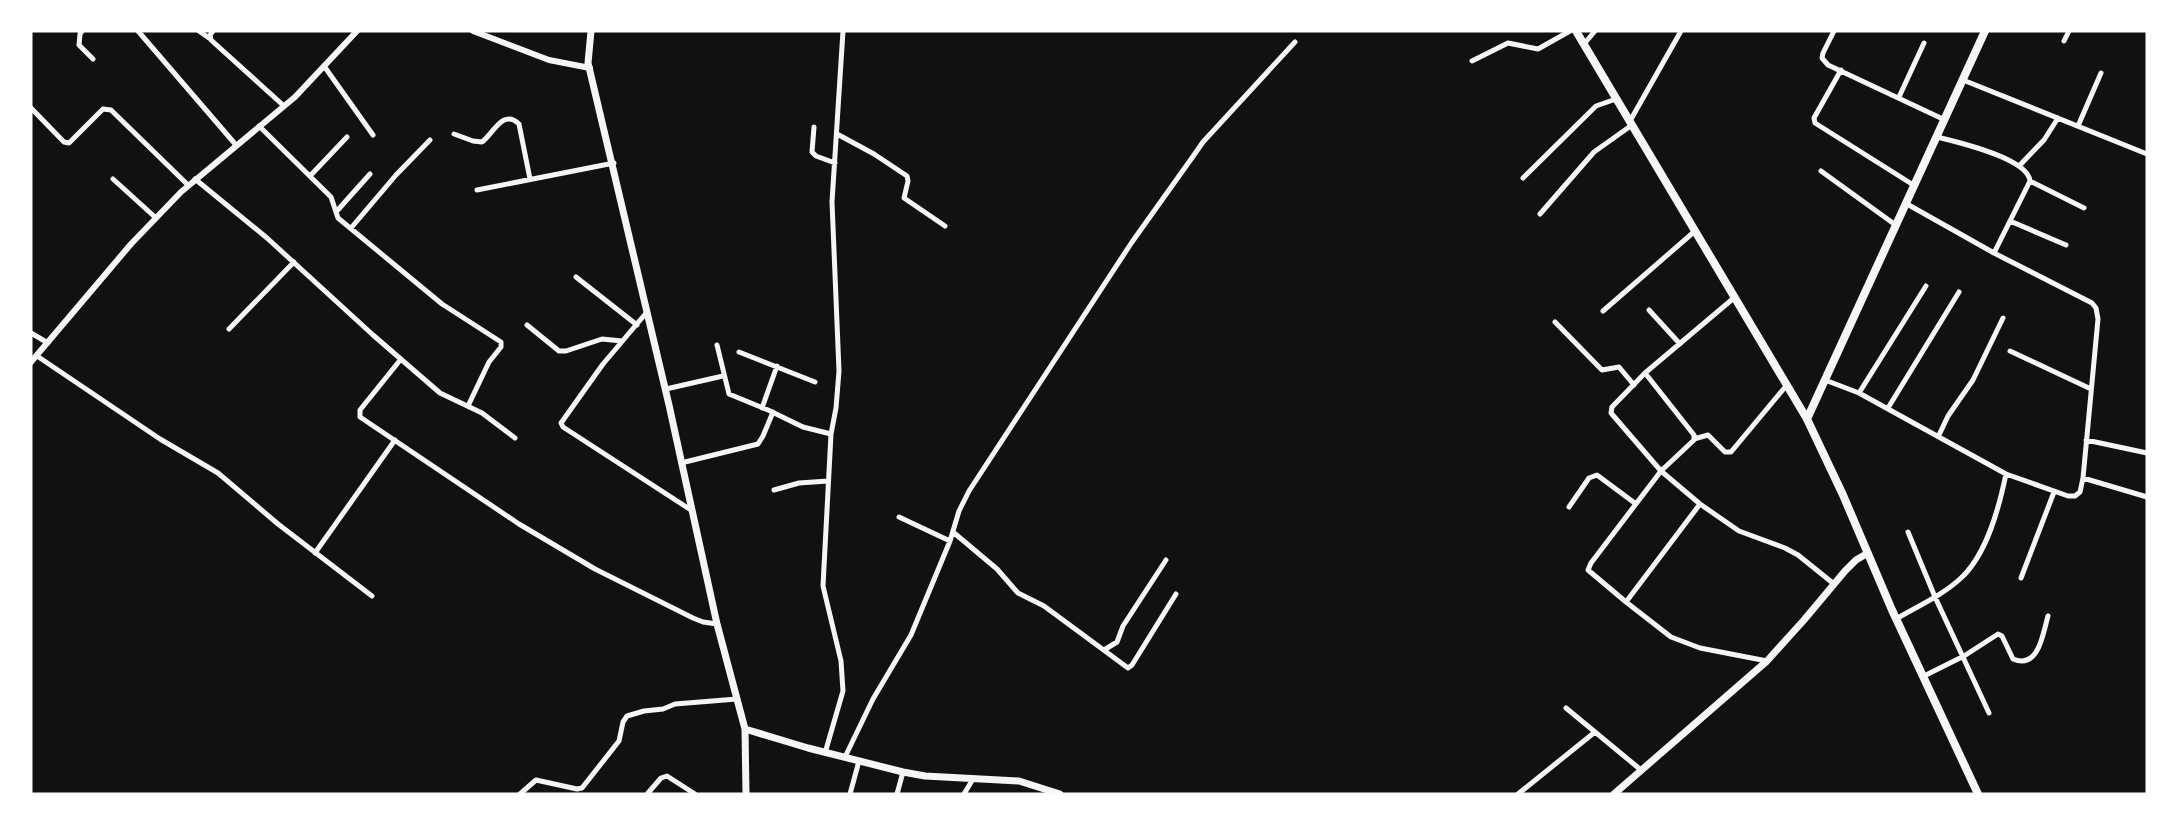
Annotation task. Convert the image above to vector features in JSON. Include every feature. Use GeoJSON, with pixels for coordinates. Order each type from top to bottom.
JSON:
{"type":"FeatureCollection","features":[{"type":"Feature","properties":{"kind":"main road"},"geometry":{"type":"LineString","coordinates":[[591,31],[588,55],[590,68],[666,389],[717,624],[745,729],[746,794]]}},
{"type":"Feature","properties":{"kind":"main road"},"geometry":{"type":"LineString","coordinates":[[1576,31],[1807,420],[1843,495],[1896,619],[1978,794]]}},
{"type":"Feature","properties":{"kind":"main road"},"geometry":{"type":"LineString","coordinates":[[1807,420],[1985,31]]}},
{"type":"Feature","properties":{"kind":"main road"},"geometry":{"type":"LineString","coordinates":[[1614,794],[1767,661],[1856,560],[1868,553]]}},
{"type":"Feature","properties":{"kind":"main road"},"geometry":{"type":"LineString","coordinates":[[745,729],[845,758],[904,772],[926,776],[1019,781],[1060,794]]}},
{"type":"Feature","properties":{"kind":"street"},"geometry":{"type":"LineString","coordinates":[[82,31],[79,45],[93,59]]}},
{"type":"Feature","properties":{"kind":"street"},"geometry":{"type":"LineString","coordinates":[[138,31],[236,145]]}},
{"type":"Feature","properties":{"kind":"street"},"geometry":{"type":"LineString","coordinates":[[199,31],[210,38],[284,106]]}},
{"type":"Feature","properties":{"kind":"street"},"geometry":{"type":"LineString","coordinates":[[210,38],[213,31]]}},
{"type":"Feature","properties":{"kind":"street"},"geometry":{"type":"LineString","coordinates":[[31,362],[131,244],[188,185],[284,106],[357,31]]}},
{"type":"Feature","properties":{"kind":"street"},"geometry":{"type":"LineString","coordinates":[[472,31],[549,60],[590,68]]}},
{"type":"Feature","properties":{"kind":"street"},"geometry":{"type":"LineString","coordinates":[[826,752],[844,690],[841,661],[823,586],[828,481],[839,371],[832,202],[843,31]]}},
{"type":"Feature","properties":{"kind":"street"},"geometry":{"type":"LineString","coordinates":[[1472,61],[1508,43],[1538,49],[1570,31]]}},
{"type":"Feature","properties":{"kind":"street"},"geometry":{"type":"LineString","coordinates":[[1584,44],[1595,31]]}},
{"type":"Feature","properties":{"kind":"street"},"geometry":{"type":"LineString","coordinates":[[1540,214],[1594,152],[1631,123],[1681,31]]}},
{"type":"Feature","properties":{"kind":"street"},"geometry":{"type":"LineString","coordinates":[[1834,31],[1822,58],[1828,64],[1945,120]]}},
{"type":"Feature","properties":{"kind":"street"},"geometry":{"type":"LineString","coordinates":[[2064,41],[2069,31]]}},
{"type":"Feature","properties":{"kind":"street"},"geometry":{"type":"LineString","coordinates":[[845,758],[873,699],[911,635],[969,490],[1132,242],[1203,142],[1296,42]]}},
{"type":"Feature","properties":{"kind":"street"},"geometry":{"type":"LineString","coordinates":[[1899,97],[1924,43]]}},
{"type":"Feature","properties":{"kind":"street"},"geometry":{"type":"LineString","coordinates":[[324,66],[373,135]]}},
{"type":"Feature","properties":{"kind":"street"},"geometry":{"type":"LineString","coordinates":[[1841,70],[1814,118],[1815,123],[1915,186]]}},
{"type":"Feature","properties":{"kind":"street"},"geometry":{"type":"LineString","coordinates":[[2078,126],[2101,73]]}},
{"type":"Feature","properties":{"kind":"street"},"geometry":{"type":"LineString","coordinates":[[1963,80],[2147,154]]}},
{"type":"Feature","properties":{"kind":"street"},"geometry":{"type":"LineString","coordinates":[[1523,178],[1596,106],[1616,99]]}},
{"type":"Feature","properties":{"kind":"street"},"geometry":{"type":"LineString","coordinates":[[31,108],[64,142],[69,143],[103,110],[111,110],[188,185]]}},
{"type":"Feature","properties":{"kind":"street"},"geometry":{"type":"LineString","coordinates":[[2019,166],[2044,140],[2058,118]]}},
{"type":"Feature","properties":{"kind":"street"},"geometry":{"type":"LineString","coordinates":[[454,134],[473,141],[482,142],[502,121],[508,119],[516,121],[530,180]]}},
{"type":"Feature","properties":{"kind":"street"},"geometry":{"type":"LineString","coordinates":[[260,126],[331,197],[338,218],[442,304],[501,342],[501,347],[490,362],[468,406]]}},
{"type":"Feature","properties":{"kind":"street"},"geometry":{"type":"LineString","coordinates":[[814,126],[812,152],[816,156],[835,162]]}},
{"type":"Feature","properties":{"kind":"street"},"geometry":{"type":"LineString","coordinates":[[836,134],[874,154],[907,176],[908,181],[904,198],[945,226]]}},
{"type":"Feature","properties":{"kind":"street"},"geometry":{"type":"LineString","coordinates":[[310,176],[347,137]]}},
{"type":"Feature","properties":{"kind":"street"},"geometry":{"type":"LineString","coordinates":[[1937,137],[1987,151],[2028,172],[2030,181],[1994,253]]}},
{"type":"Feature","properties":{"kind":"street"},"geometry":{"type":"LineString","coordinates":[[351,228],[430,140]]}},
{"type":"Feature","properties":{"kind":"street"},"geometry":{"type":"LineString","coordinates":[[477,190],[614,163]]}},
{"type":"Feature","properties":{"kind":"street"},"geometry":{"type":"LineString","coordinates":[[1821,172],[1897,226]]}},
{"type":"Feature","properties":{"kind":"street"},"geometry":{"type":"LineString","coordinates":[[336,212],[370,174]]}},
{"type":"Feature","properties":{"kind":"street"},"geometry":{"type":"LineString","coordinates":[[113,179],[156,218]]}},
{"type":"Feature","properties":{"kind":"street"},"geometry":{"type":"LineString","coordinates":[[195,179],[294,262],[440,392],[482,413],[516,438]]}},
{"type":"Feature","properties":{"kind":"street"},"geometry":{"type":"LineString","coordinates":[[2030,181],[2084,208]]}},
{"type":"Feature","properties":{"kind":"street"},"geometry":{"type":"LineString","coordinates":[[1826,380],[1888,408],[2006,474],[2068,496],[2078,494],[2083,478],[2098,319],[2096,308],[2092,303],[1994,253],[1907,204]]}},
{"type":"Feature","properties":{"kind":"street"},"geometry":{"type":"LineString","coordinates":[[2010,221],[2066,245]]}},
{"type":"Feature","properties":{"kind":"street"},"geometry":{"type":"LineString","coordinates":[[1603,311],[1695,231]]}},
{"type":"Feature","properties":{"kind":"street"},"geometry":{"type":"LineString","coordinates":[[229,328],[294,262]]}},
{"type":"Feature","properties":{"kind":"street"},"geometry":{"type":"LineString","coordinates":[[576,277],[636,325]]}},
{"type":"Feature","properties":{"kind":"street"},"geometry":{"type":"LineString","coordinates":[[1858,393],[1926,286]]}},
{"type":"Feature","properties":{"kind":"street"},"geometry":{"type":"LineString","coordinates":[[1888,408],[1959,292]]}},
{"type":"Feature","properties":{"kind":"street"},"geometry":{"type":"LineString","coordinates":[[1735,297],[1646,373],[1614,404],[1611,413],[1661,471],[1700,504],[1739,531],[1785,548],[1798,555],[1834,584]]}},
{"type":"Feature","properties":{"kind":"street"},"geometry":{"type":"LineString","coordinates":[[1649,310],[1680,344]]}},
{"type":"Feature","properties":{"kind":"street"},"geometry":{"type":"LineString","coordinates":[[648,312],[603,364],[561,420],[562,425],[691,510]]}},
{"type":"Feature","properties":{"kind":"street"},"geometry":{"type":"LineString","coordinates":[[1939,436],[1948,416],[1973,380],[2003,318]]}},
{"type":"Feature","properties":{"kind":"street"},"geometry":{"type":"LineString","coordinates":[[1555,322],[1602,370],[1619,367],[1634,385]]}},
{"type":"Feature","properties":{"kind":"street"},"geometry":{"type":"LineString","coordinates":[[527,325],[559,351],[566,351],[602,338],[622,342]]}},
{"type":"Feature","properties":{"kind":"street"},"geometry":{"type":"LineString","coordinates":[[31,333],[48,343]]}},
{"type":"Feature","properties":{"kind":"street"},"geometry":{"type":"LineString","coordinates":[[717,345],[723,376],[729,394],[803,427],[832,434]]}},
{"type":"Feature","properties":{"kind":"street"},"geometry":{"type":"LineString","coordinates":[[2010,351],[2091,389]]}},
{"type":"Feature","properties":{"kind":"street"},"geometry":{"type":"LineString","coordinates":[[739,352],[815,382]]}},
{"type":"Feature","properties":{"kind":"street"},"geometry":{"type":"LineString","coordinates":[[37,356],[160,439],[218,473],[372,596]]}},
{"type":"Feature","properties":{"kind":"street"},"geometry":{"type":"LineString","coordinates":[[401,359],[360,410],[360,417],[519,524],[595,569],[693,618],[717,624]]}},
{"type":"Feature","properties":{"kind":"street"},"geometry":{"type":"LineString","coordinates":[[762,408],[777,366]]}},
{"type":"Feature","properties":{"kind":"street"},"geometry":{"type":"LineString","coordinates":[[1646,373],[1694,435],[1694,439]]}},
{"type":"Feature","properties":{"kind":"street"},"geometry":{"type":"LineString","coordinates":[[666,389],[723,376]]}},
{"type":"Feature","properties":{"kind":"street"},"geometry":{"type":"LineString","coordinates":[[1767,661],[1700,648],[1672,637],[1588,570],[1661,471],[1694,439],[1708,435],[1725,452],[1731,452],[1786,386]]}},
{"type":"Feature","properties":{"kind":"street"},"geometry":{"type":"LineString","coordinates":[[681,463],[758,444],[764,436],[773,412]]}},
{"type":"Feature","properties":{"kind":"street"},"geometry":{"type":"LineString","coordinates":[[316,553],[395,440]]}},
{"type":"Feature","properties":{"kind":"street"},"geometry":{"type":"LineString","coordinates":[[2086,440],[2147,453]]}},
{"type":"Feature","properties":{"kind":"street"},"geometry":{"type":"LineString","coordinates":[[1896,619],[1935,597],[1960,579],[1973,564],[1997,516],[2006,474]]}},
{"type":"Feature","properties":{"kind":"street"},"geometry":{"type":"LineString","coordinates":[[1569,506],[1589,478],[1594,475],[1636,504]]}},
{"type":"Feature","properties":{"kind":"street"},"geometry":{"type":"LineString","coordinates":[[2083,478],[2147,497]]}},
{"type":"Feature","properties":{"kind":"street"},"geometry":{"type":"LineString","coordinates":[[774,490],[799,483],[828,481]]}},
{"type":"Feature","properties":{"kind":"street"},"geometry":{"type":"LineString","coordinates":[[2020,578],[2054,492]]}},
{"type":"Feature","properties":{"kind":"street"},"geometry":{"type":"LineString","coordinates":[[1626,602],[1700,504]]}},
{"type":"Feature","properties":{"kind":"street"},"geometry":{"type":"LineString","coordinates":[[899,516],[950,541]]}},
{"type":"Feature","properties":{"kind":"street"},"geometry":{"type":"LineString","coordinates":[[953,532],[997,569],[1018,593],[1044,606],[1126,668],[1130,668],[1176,594]]}},
{"type":"Feature","properties":{"kind":"street"},"geometry":{"type":"LineString","coordinates":[[1908,532],[1935,597],[1989,713]]}},
{"type":"Feature","properties":{"kind":"street"},"geometry":{"type":"LineString","coordinates":[[1104,650],[1117,642],[1123,626],[1166,560]]}},
{"type":"Feature","properties":{"kind":"street"},"geometry":{"type":"LineString","coordinates":[[1924,676],[1964,656],[1998,634],[2002,636],[2012,659],[2019,661],[2032,658],[2037,654],[2048,616]]}},
{"type":"Feature","properties":{"kind":"street"},"geometry":{"type":"LineString","coordinates":[[520,794],[536,780],[577,789],[582,788],[619,741],[623,722],[628,716],[644,710],[662,709],[675,704],[737,699]]}},
{"type":"Feature","properties":{"kind":"street"},"geometry":{"type":"LineString","coordinates":[[1566,708],[1641,770]]}},
{"type":"Feature","properties":{"kind":"street"},"geometry":{"type":"LineString","coordinates":[[1518,794],[1595,732]]}},
{"type":"Feature","properties":{"kind":"street"},"geometry":{"type":"LineString","coordinates":[[850,794],[859,761]]}},
{"type":"Feature","properties":{"kind":"street"},"geometry":{"type":"LineString","coordinates":[[897,794],[904,772]]}},
{"type":"Feature","properties":{"kind":"street"},"geometry":{"type":"LineString","coordinates":[[648,793],[661,778],[667,776],[695,794]]}},
{"type":"Feature","properties":{"kind":"street"},"geometry":{"type":"LineString","coordinates":[[964,794],[973,779]]}}]}
